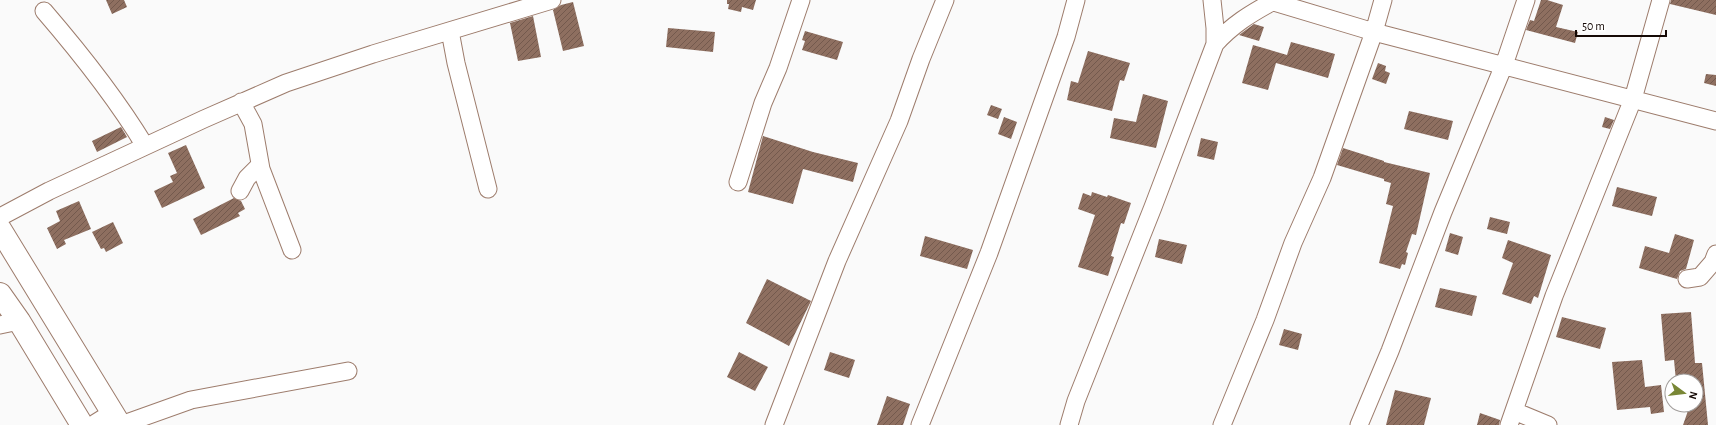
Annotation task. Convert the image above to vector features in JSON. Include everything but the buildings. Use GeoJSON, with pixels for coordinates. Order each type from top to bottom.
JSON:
{"type":"FeatureCollection","features":[{"type":"Feature","properties":{"kind":"highway"},"geometry":{"type":"LineString","coordinates":[[0,229],[113,422]]}},
{"type":"Feature","properties":{"kind":"highway"},"geometry":{"type":"LineString","coordinates":[[0,294],[9,323],[82,425]]}},
{"type":"Feature","properties":{"kind":"street"},"geometry":{"type":"LineString","coordinates":[[0,217],[49,191],[145,146],[286,83],[373,54],[552,0]]}},
{"type":"Feature","properties":{"kind":"street"},"geometry":{"type":"LineString","coordinates":[[738,182],[763,103],[778,68],[801,0]]}},
{"type":"Feature","properties":{"kind":"street"},"geometry":{"type":"LineString","coordinates":[[774,425],[837,261],[899,121],[921,59],[945,0]]}},
{"type":"Feature","properties":{"kind":"street"},"geometry":{"type":"LineString","coordinates":[[920,425],[989,253],[1066,37],[1076,0]]}},
{"type":"Feature","properties":{"kind":"street"},"geometry":{"type":"LineString","coordinates":[[1069,425],[1076,401],[1153,207],[1215,44],[1212,0]]}},
{"type":"Feature","properties":{"kind":"street"},"geometry":{"type":"LineString","coordinates":[[1222,425],[1266,320],[1293,243],[1322,178],[1374,32],[1383,0]]}},
{"type":"Feature","properties":{"kind":"street"},"geometry":{"type":"LineString","coordinates":[[1359,425],[1390,351],[1440,219],[1504,65],[1526,0]]}},
{"type":"Feature","properties":{"kind":"street"},"geometry":{"type":"LineString","coordinates":[[1548,425],[1511,418],[1554,296],[1633,99],[1661,0]]}},
{"type":"Feature","properties":{"kind":"street"},"geometry":{"type":"LineString","coordinates":[[1215,44],[1228,30],[1247,15],[1270,1],[1374,32],[1716,121]]}},
{"type":"Feature","properties":{"kind":"street"},"geometry":{"type":"LineString","coordinates":[[44,11],[106,87],[128,118],[145,146]]}},
{"type":"Feature","properties":{"kind":"street"},"geometry":{"type":"LineString","coordinates":[[450,31],[456,63],[488,189]]}},
{"type":"Feature","properties":{"kind":"street"},"geometry":{"type":"LineString","coordinates":[[241,102],[253,124],[260,165],[292,250]]}},
{"type":"Feature","properties":{"kind":"street"},"geometry":{"type":"LineString","coordinates":[[240,191],[247,178],[260,165]]}},
{"type":"Feature","properties":{"kind":"street"},"geometry":{"type":"LineString","coordinates":[[1687,279],[1700,276],[1713,262],[1716,254]]}},
{"type":"Feature","properties":{"kind":"street"},"geometry":{"type":"LineString","coordinates":[[113,422],[191,400],[348,371]]}}]}
